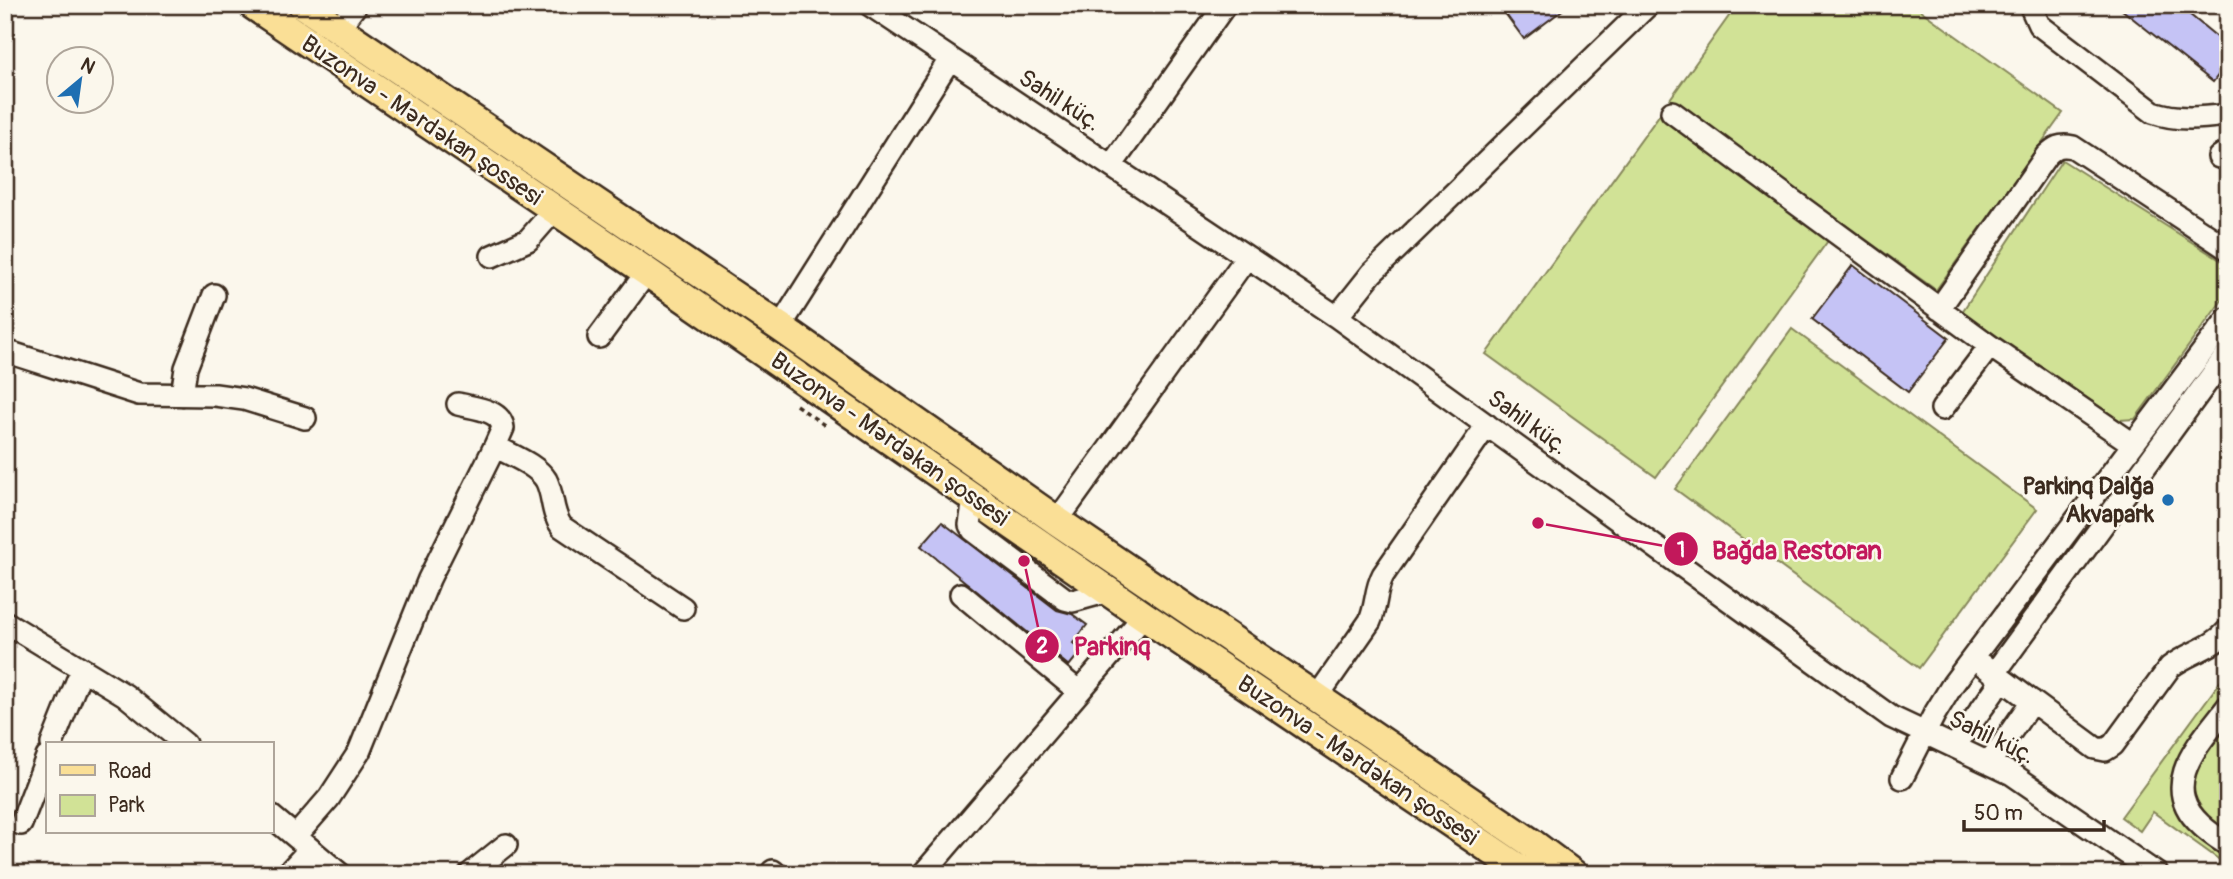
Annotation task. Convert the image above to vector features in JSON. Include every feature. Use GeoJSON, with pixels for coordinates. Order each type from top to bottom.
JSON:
{"type":"FeatureCollection","features":[{"type":"Feature","properties":{"kind":"main road","name":"Buzonva - Mərdəkan şossesi"},"geometry":{"type":"LineString","coordinates":[[253,5],[647,272],[1515,871]]}},
{"type":"Feature","properties":{"kind":"main road"},"geometry":{"type":"LineString","coordinates":[[303,5],[780,327],[1057,521],[1573,874]]}},
{"type":"Feature","properties":{"kind":"street"},"geometry":{"type":"LineString","coordinates":[[338,29],[356,5]]}},
{"type":"Feature","properties":{"kind":"street","name":"Sahil küç."},"geometry":{"type":"LineString","coordinates":[[870,5],[1338,317],[1891,716],[1990,762],[2038,790],[2157,874]]}},
{"type":"Feature","properties":{"kind":"street"},"geometry":{"type":"LineString","coordinates":[[1111,166],[1225,5]]}},
{"type":"Feature","properties":{"kind":"street"},"geometry":{"type":"LineString","coordinates":[[1338,317],[1372,274],[1648,5]]}},
{"type":"Feature","properties":{"kind":"street"},"geometry":{"type":"LineString","coordinates":[[2029,5],[2039,25],[2153,112],[2190,119],[2228,115]]}},
{"type":"Feature","properties":{"kind":"street"},"geometry":{"type":"LineString","coordinates":[[780,327],[950,59]]}},
{"type":"Feature","properties":{"kind":"street"},"geometry":{"type":"LineString","coordinates":[[1672,112],[1990,346],[2133,444]]}},
{"type":"Feature","properties":{"kind":"street"},"geometry":{"type":"LineString","coordinates":[[1939,309],[2046,156],[2055,147],[2063,145],[2073,147],[2228,250]]}},
{"type":"Feature","properties":{"kind":"street"},"geometry":{"type":"LineString","coordinates":[[492,256],[528,240],[555,209]]}},
{"type":"Feature","properties":{"kind":"street"},"geometry":{"type":"LineString","coordinates":[[1057,521],[1247,257]]}},
{"type":"Feature","properties":{"kind":"street"},"geometry":{"type":"LineString","coordinates":[[599,337],[647,272]]}},
{"type":"Feature","properties":{"kind":"street"},"geometry":{"type":"LineString","coordinates":[[182,395],[188,359],[214,295]]}},
{"type":"Feature","properties":{"kind":"street"},"geometry":{"type":"LineString","coordinates":[[1902,779],[1924,733],[1953,684],[2228,318]]}},
{"type":"Feature","properties":{"kind":"street"},"geometry":{"type":"LineString","coordinates":[[1942,409],[1990,346]]}},
{"type":"Feature","properties":{"kind":"street"},"geometry":{"type":"LineString","coordinates":[[5,351],[139,394],[215,395],[244,399],[305,418]]}},
{"type":"Feature","properties":{"kind":"street"},"geometry":{"type":"LineString","coordinates":[[1955,746],[1998,677],[2228,353]]}},
{"type":"Feature","properties":{"kind":"street"},"geometry":{"type":"LineString","coordinates":[[287,874],[328,798],[359,752],[429,579],[503,428],[503,422],[493,414],[458,404]]}},
{"type":"Feature","properties":{"kind":"street"},"geometry":{"type":"LineString","coordinates":[[1317,697],[1370,621],[1374,611],[1376,588],[1383,575],[1487,425]]}},
{"type":"Feature","properties":{"kind":"street"},"geometry":{"type":"LineString","coordinates":[[495,446],[536,470],[545,479],[556,520],[562,527],[683,608]]}},
{"type":"Feature","properties":{"kind":"street"},"geometry":{"type":"LineString","coordinates":[[961,594],[1078,691]]}},
{"type":"Feature","properties":{"kind":"street"},"geometry":{"type":"LineString","coordinates":[[923,874],[1144,616]]}},
{"type":"Feature","properties":{"kind":"street"},"geometry":{"type":"LineString","coordinates":[[5,622],[125,695],[183,742]]}},
{"type":"Feature","properties":{"kind":"street"},"geometry":{"type":"LineString","coordinates":[[1972,658],[2095,748],[2105,750],[2113,745],[2170,667],[2179,660],[2211,646],[2228,630]]}},
{"type":"Feature","properties":{"kind":"street"},"geometry":{"type":"LineString","coordinates":[[53,742],[82,669]]}},
{"type":"Feature","properties":{"kind":"street"},"geometry":{"type":"LineString","coordinates":[[1990,762],[2032,701]]}},
{"type":"Feature","properties":{"kind":"street"},"geometry":{"type":"LineString","coordinates":[[2228,706],[2185,767],[2182,789],[2185,803],[2201,825],[2228,845]]}},
{"type":"Feature","properties":{"kind":"street"},"geometry":{"type":"LineString","coordinates":[[21,824],[46,760]]}},
{"type":"Feature","properties":{"kind":"street"},"geometry":{"type":"LineString","coordinates":[[273,818],[340,874]]}},
{"type":"Feature","properties":{"kind":"street"},"geometry":{"type":"LineString","coordinates":[[470,874],[506,845]]}},
{"type":"Feature","properties":{"kind":"green space"},"geometry":{"type":"Polygon","coordinates":[[[1737,5],[1913,5],[2063,113],[1936,290],[1670,99],[1737,5]]]}},
{"type":"Feature","properties":{"kind":"green space"},"geometry":{"type":"Polygon","coordinates":[[[1660,114],[1830,238],[1656,477],[1486,354],[1660,114]]]}},
{"type":"Feature","properties":{"kind":"green space"},"geometry":{"type":"Polygon","coordinates":[[[2062,160],[2228,265],[2228,292],[2135,419],[2119,420],[1962,312],[2062,160]]]}},
{"type":"Feature","properties":{"kind":"green space"},"geometry":{"type":"Polygon","coordinates":[[[1792,329],[2037,509],[1919,668],[1675,489],[1792,329]]]}},
{"type":"Feature","properties":{"kind":"green space"},"geometry":{"type":"Polygon","coordinates":[[[2228,671],[2228,874],[2212,874],[2221,861],[2153,812],[2140,831],[2121,817],[2228,671]]]}},
{"type":"Feature","properties":{"kind":"building"},"geometry":{"type":"Polygon","coordinates":[[[1499,5],[1569,5],[1524,39],[1499,5]]]}},
{"type":"Feature","properties":{"kind":"building"},"geometry":{"type":"Polygon","coordinates":[[[2116,5],[2178,5],[2228,46],[2228,62],[2213,82],[2116,5]]]}},
{"type":"Feature","properties":{"kind":"building"},"geometry":{"type":"Polygon","coordinates":[[[1853,265],[1949,338],[1908,392],[1812,319],[1853,265]]]}},
{"type":"Feature","properties":{"kind":"building"},"geometry":{"type":"Polygon","coordinates":[[[942,522],[1057,610],[1072,614],[1087,625],[1073,643],[1082,650],[1069,666],[921,546],[942,522]]]}},
{"type":"Feature","properties":{"kind":"place","name":"Parkinq Dalğa Akvapark"},"geometry":{"type":"Point","coordinates":[2168,500]}},
{"type":"Feature","properties":{"kind":"place","name":"Bağda Restoran"},"geometry":{"type":"Point","coordinates":[1538,523]}},
{"type":"Feature","properties":{"kind":"place","name":"Parkinq"},"geometry":{"type":"Point","coordinates":[1024,561]}}]}
